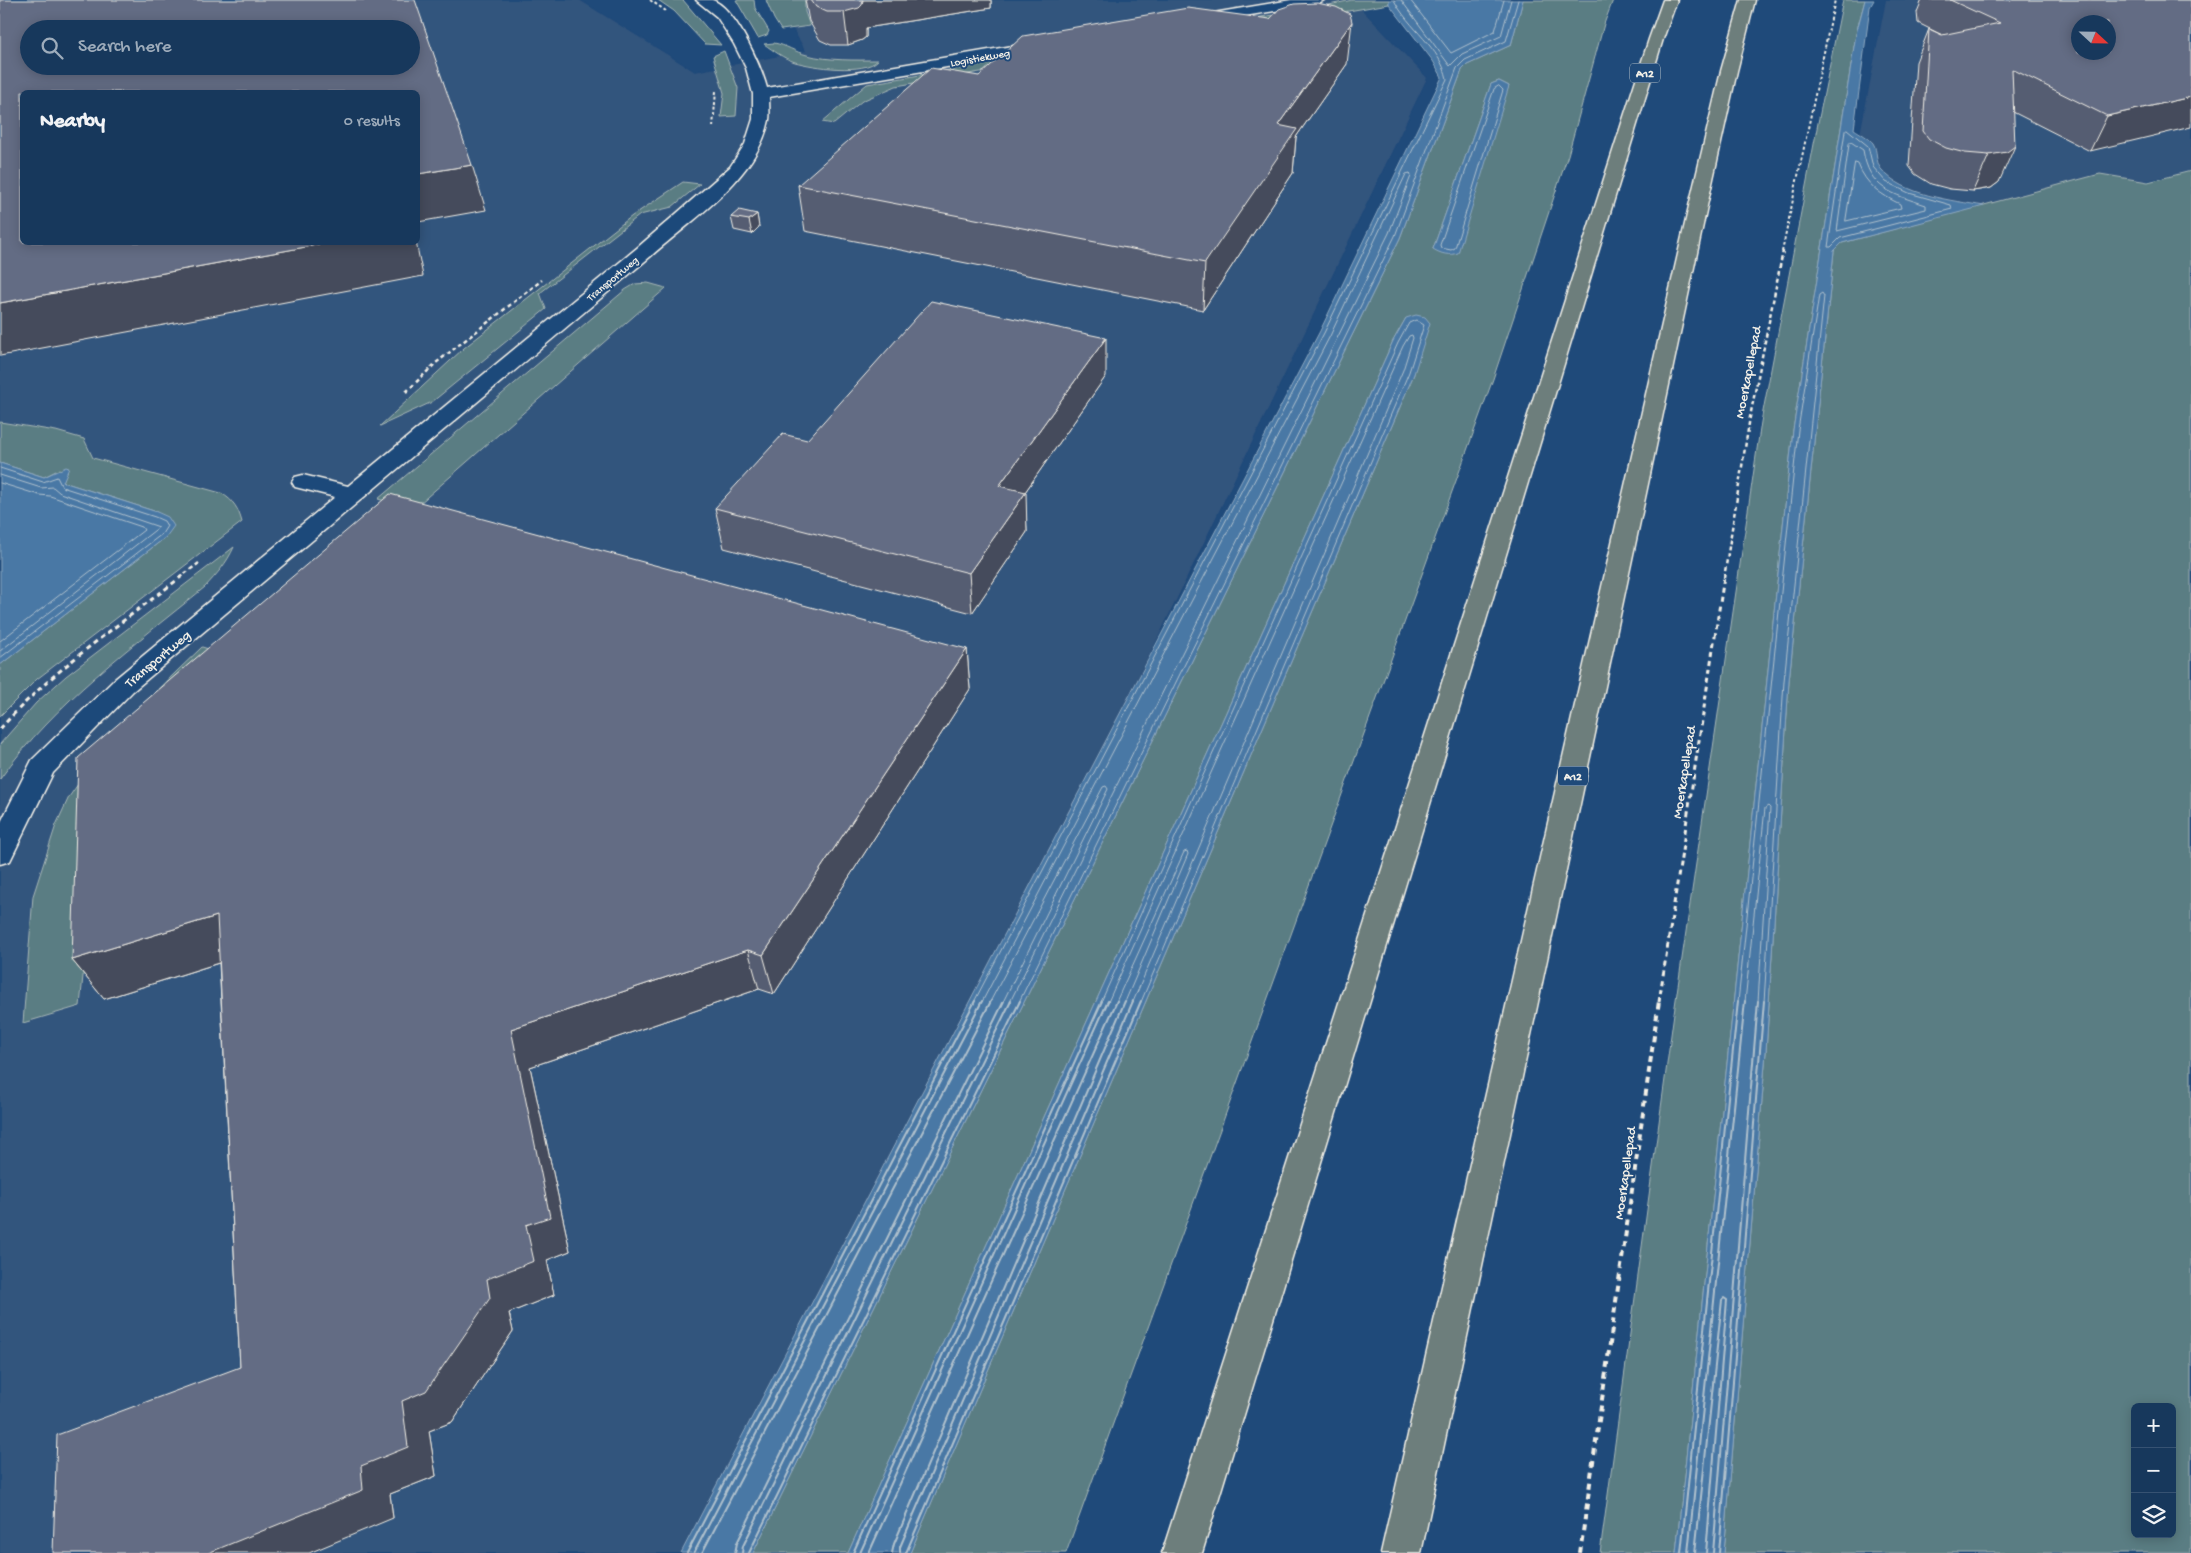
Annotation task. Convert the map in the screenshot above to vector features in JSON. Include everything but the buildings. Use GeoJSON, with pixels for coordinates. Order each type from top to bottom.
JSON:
{"type":"FeatureCollection","features":[{"type":"Feature","properties":{"kind":"highway","name":"A12"},"geometry":{"type":"LineString","coordinates":[[1182,1553],[1656,39],[1670,0]]}},
{"type":"Feature","properties":{"kind":"highway","name":"A12"},"geometry":{"type":"LineString","coordinates":[[1401,1553],[1696,216],[1729,71],[1748,0]]}},
{"type":"Feature","properties":{"kind":"street","name":"Transportweg"},"geometry":{"type":"LineString","coordinates":[[0,853],[42,767],[124,685],[644,252],[711,195],[737,170],[753,144],[761,119],[761,94],[754,68],[720,7],[703,0]]}},
{"type":"Feature","properties":{"kind":"street"},"geometry":{"type":"LineString","coordinates":[[1181,22],[1317,0]]}},
{"type":"Feature","properties":{"kind":"street","name":"Logistiekweg"},"geometry":{"type":"LineString","coordinates":[[761,94],[1054,44]]}},
{"type":"Feature","properties":{"kind":"street"},"geometry":{"type":"LineString","coordinates":[[303,482],[352,494]]}},
{"type":"Feature","properties":{"kind":"path","name":"Moerkapellepad"},"geometry":{"type":"LineString","coordinates":[[1580,1553],[1673,908],[1735,504],[1782,253],[1835,0]]}},
{"type":"Feature","properties":{"kind":"path"},"geometry":{"type":"LineString","coordinates":[[709,135],[714,127],[716,87]]}},
{"type":"Feature","properties":{"kind":"path"},"geometry":{"type":"LineString","coordinates":[[401,396],[436,363],[543,279]]}},
{"type":"Feature","properties":{"kind":"path"},"geometry":{"type":"LineString","coordinates":[[0,729],[23,703],[58,673],[201,561]]}},
{"type":"Feature","properties":{"kind":"shaded area"},"geometry":{"type":"Polygon","coordinates":[[[111,0],[579,0],[695,72],[806,51],[784,14],[788,0],[1362,0],[1362,10],[1427,78],[718,1553],[0,1553],[0,16],[111,0]]]}},
{"type":"Feature","properties":{"kind":"shaded area"},"geometry":{"type":"Polygon","coordinates":[[[1886,0],[2186,0],[2191,2],[2191,171],[1838,249],[1886,0]]]}},
{"type":"Feature","properties":{"kind":"green space"},"geometry":{"type":"Polygon","coordinates":[[[658,0],[683,0],[721,45],[705,44],[674,11],[658,0]]]}},
{"type":"Feature","properties":{"kind":"green space"},"geometry":{"type":"Polygon","coordinates":[[[736,0],[754,0],[755,8],[769,31],[767,35],[758,38],[736,0]]]}},
{"type":"Feature","properties":{"kind":"green space"},"geometry":{"type":"Polygon","coordinates":[[[766,0],[805,0],[805,12],[810,26],[781,30],[766,0]]]}},
{"type":"Feature","properties":{"kind":"green space"},"geometry":{"type":"Polygon","coordinates":[[[1352,0],[1389,0],[1389,4],[1325,15],[1315,8],[1352,0]]]}},
{"type":"Feature","properties":{"kind":"green space"},"geometry":{"type":"Polygon","coordinates":[[[1523,0],[1613,0],[1604,24],[1568,155],[1493,379],[1066,1553],[910,1553],[1414,374],[1406,318],[1393,341],[848,1553],[753,1553],[1400,238],[1462,70],[1467,65],[1511,45],[1523,0]],[[1499,81],[1491,84],[1433,249],[1509,86],[1499,81]]]}},
{"type":"Feature","properties":{"kind":"green space"},"geometry":{"type":"Polygon","coordinates":[[[1843,0],[1865,0],[1856,34],[1793,430],[1676,1553],[1600,1553],[1674,1013],[1761,422],[1843,0]]]}},
{"type":"Feature","properties":{"kind":"green space"},"geometry":{"type":"Polygon","coordinates":[[[1273,15],[1281,22],[896,86],[862,101],[834,124],[822,122],[867,84],[1273,15]]]}},
{"type":"Feature","properties":{"kind":"green space"},"geometry":{"type":"Polygon","coordinates":[[[774,43],[816,57],[842,60],[878,60],[871,65],[850,69],[814,66],[795,62],[764,44],[774,43]]]}},
{"type":"Feature","properties":{"kind":"green space"},"geometry":{"type":"Polygon","coordinates":[[[724,51],[738,88],[736,116],[721,117],[724,93],[713,56],[724,51]]]}},
{"type":"Feature","properties":{"kind":"green space"},"geometry":{"type":"Polygon","coordinates":[[[2191,171],[2191,1553],[1724,1553],[1766,1052],[1789,681],[1834,251],[1842,243],[2100,174],[2148,182],[2191,171]]]}},
{"type":"Feature","properties":{"kind":"green space"},"geometry":{"type":"Polygon","coordinates":[[[683,182],[700,184],[672,207],[640,215],[540,293],[546,309],[432,402],[380,426],[464,348],[632,216],[683,182]]]}},
{"type":"Feature","properties":{"kind":"green space"},"geometry":{"type":"Polygon","coordinates":[[[648,283],[666,288],[419,504],[396,504],[378,499],[625,290],[635,284],[648,283]]]}},
{"type":"Feature","properties":{"kind":"green space"},"geometry":{"type":"Polygon","coordinates":[[[0,422],[56,431],[84,439],[93,458],[221,493],[235,505],[242,522],[37,679],[0,716],[0,665],[166,537],[157,512],[63,482],[65,476],[60,469],[44,477],[0,463],[0,422]]]}},
{"type":"Feature","properties":{"kind":"green space"},"geometry":{"type":"Polygon","coordinates":[[[234,547],[218,573],[205,587],[123,653],[70,700],[45,725],[0,779],[0,744],[36,703],[66,676],[234,547]]]}},
{"type":"Feature","properties":{"kind":"green space"},"geometry":{"type":"Polygon","coordinates":[[[202,647],[225,654],[85,956],[80,1006],[23,1023],[33,896],[56,825],[69,797],[90,767],[148,699],[202,647]]]}},
{"type":"Feature","properties":{"kind":"water"},"geometry":{"type":"Polygon","coordinates":[[[1389,0],[1523,0],[1511,45],[1467,65],[1462,70],[1400,238],[753,1553],[681,1553],[1320,331],[1442,77],[1433,61],[1389,4],[1389,0]]]}},
{"type":"Feature","properties":{"kind":"water"},"geometry":{"type":"Polygon","coordinates":[[[1865,0],[1874,0],[1870,7],[1854,129],[1873,143],[1881,169],[1902,185],[1943,199],[1984,206],[1842,243],[1834,251],[1789,681],[1766,1052],[1724,1553],[1676,1553],[1793,430],[1856,34],[1865,0]]]}},
{"type":"Feature","properties":{"kind":"water"},"geometry":{"type":"Polygon","coordinates":[[[1499,81],[1509,86],[1458,253],[1442,253],[1433,249],[1491,84],[1499,81]]]}},
{"type":"Feature","properties":{"kind":"water"},"geometry":{"type":"Polygon","coordinates":[[[1416,315],[1425,317],[1430,323],[1414,374],[910,1553],[848,1553],[1393,341],[1406,318],[1416,315]]]}},
{"type":"Feature","properties":{"kind":"water"},"geometry":{"type":"Polygon","coordinates":[[[0,463],[44,477],[66,467],[69,468],[63,482],[157,512],[168,517],[174,526],[166,537],[0,665],[0,463]]]}}]}
